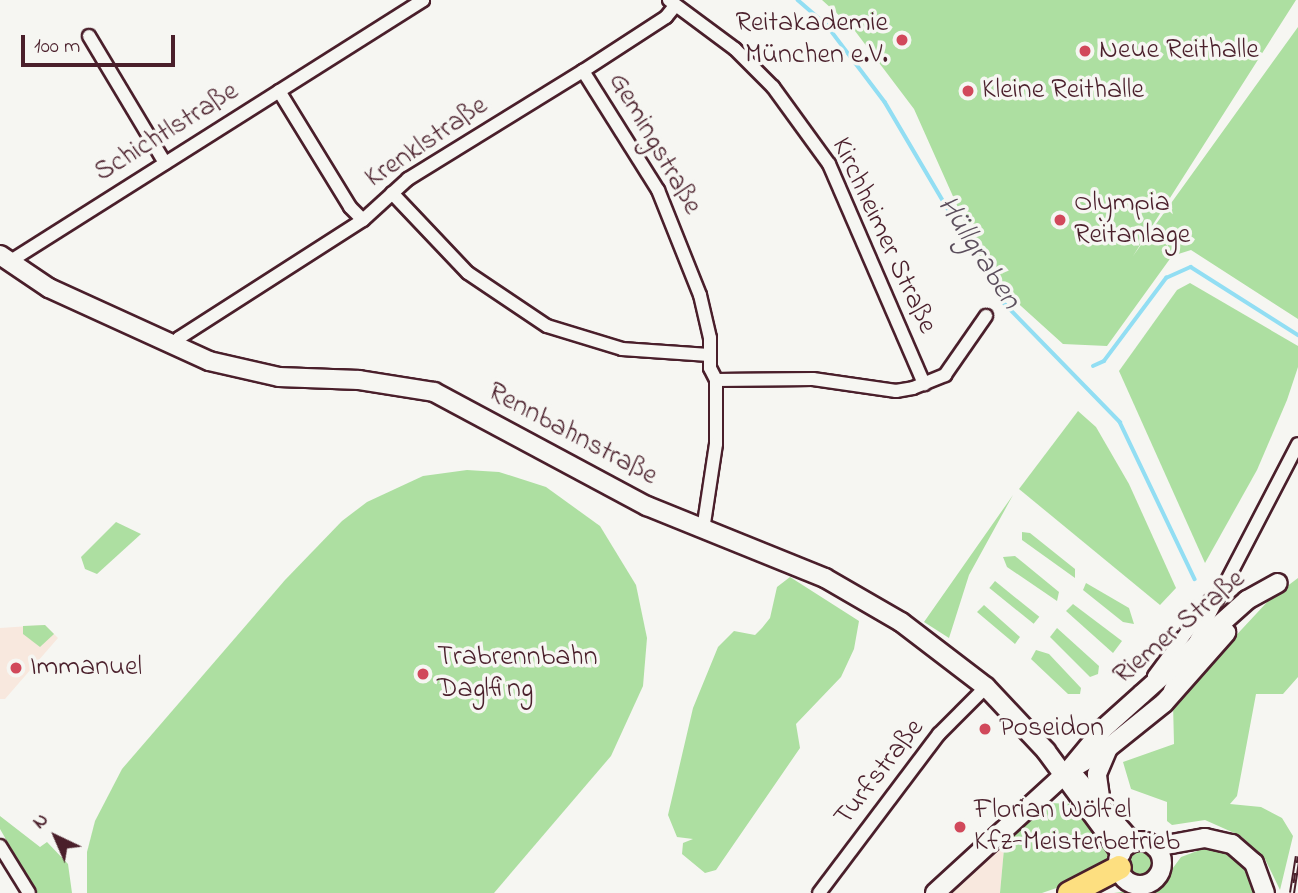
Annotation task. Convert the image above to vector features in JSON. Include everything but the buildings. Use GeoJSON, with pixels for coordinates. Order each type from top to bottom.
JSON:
{"type":"FeatureCollection","features":[{"type":"Feature","properties":{"kind":"highway"},"geometry":{"type":"LineString","coordinates":[[1069,893],[1125,861]]}},
{"type":"Feature","properties":{"kind":"highway"},"geometry":{"type":"LineString","coordinates":[[1090,893],[1125,861]]}},
{"type":"Feature","properties":{"kind":"street","name":"Schichtlstraße"},"geometry":{"type":"LineString","coordinates":[[4,259],[165,163],[423,0]]}},
{"type":"Feature","properties":{"kind":"street","name":"Krenklstraße"},"geometry":{"type":"LineString","coordinates":[[174,347],[179,338],[363,220],[392,193],[666,17],[672,3]]}},
{"type":"Feature","properties":{"kind":"street","name":"Kirchheimer Straße"},"geometry":{"type":"LineString","coordinates":[[672,3],[735,49],[766,80],[829,164],[923,384]]}},
{"type":"Feature","properties":{"kind":"street"},"geometry":{"type":"LineString","coordinates":[[89,36],[165,163]]}},
{"type":"Feature","properties":{"kind":"street","name":"Gemingstraße"},"geometry":{"type":"LineString","coordinates":[[583,71],[675,224],[700,295],[709,355],[716,380],[716,444],[703,530]]}},
{"type":"Feature","properties":{"kind":"street"},"geometry":{"type":"LineString","coordinates":[[279,91],[350,207],[363,220]]}},
{"type":"Feature","properties":{"kind":"street"},"geometry":{"type":"LineString","coordinates":[[392,193],[468,273],[547,326],[622,349],[709,355]]}},
{"type":"Feature","properties":{"kind":"street","name":"Rennbahnstraße"},"geometry":{"type":"LineString","coordinates":[[4,259],[49,288],[174,347],[251,372],[380,382],[433,392],[566,465],[703,530],[825,578],[901,622],[986,687],[1101,807],[1125,861]]}},
{"type":"Feature","properties":{"kind":"street"},"geometry":{"type":"LineString","coordinates":[[716,380],[813,379],[896,391],[945,376],[986,316]]}},
{"type":"Feature","properties":{"kind":"street"},"geometry":{"type":"LineString","coordinates":[[1164,703],[1217,593],[1298,444]]}},
{"type":"Feature","properties":{"kind":"street","name":"Riemer Straße"},"geometry":{"type":"LineString","coordinates":[[935,893],[1067,772],[1103,729],[1247,600],[1278,583],[1244,614],[1164,703],[1108,748],[1067,772]]}},
{"type":"Feature","properties":{"kind":"street"},"geometry":{"type":"LineString","coordinates":[[1142,694],[1217,593]]}},
{"type":"Feature","properties":{"kind":"street","name":"Turfstraße"},"geometry":{"type":"LineString","coordinates":[[819,893],[939,734],[986,687]]}},
{"type":"Feature","properties":{"kind":"street"},"geometry":{"type":"LineString","coordinates":[[1101,807],[1097,774],[1108,748]]}},
{"type":"Feature","properties":{"kind":"street","name":"Rennbahnstraße"},"geometry":{"type":"LineString","coordinates":[[1067,772],[1080,803],[1125,861]]}},
{"type":"Feature","properties":{"kind":"street"},"geometry":{"type":"LineString","coordinates":[[1037,798],[1059,796],[1080,803]]}},
{"type":"Feature","properties":{"kind":"street"},"geometry":{"type":"LineString","coordinates":[[1125,861],[1158,853],[1188,841],[1214,838],[1241,849],[1259,870],[1265,893]]}},
{"type":"Feature","properties":{"kind":"street"},"geometry":{"type":"LineString","coordinates":[[0,846],[29,893]]}},
{"type":"Feature","properties":{"kind":"street"},"geometry":{"type":"LineString","coordinates":[[1125,861],[1148,883],[1159,874],[1158,853]]}},
{"type":"Feature","properties":{"kind":"shaded area","name":"Immanuel"},"geometry":{"type":"Polygon","coordinates":[[[45,625],[58,638],[5,699],[0,699],[0,628],[45,625]]]}},
{"type":"Feature","properties":{"kind":"shaded area"},"geometry":{"type":"Polygon","coordinates":[[[1005,838],[1000,893],[950,893],[1005,838]]]}},
{"type":"Feature","properties":{"kind":"green space","name":"Olympia Reitanlage"},"geometry":{"type":"Polygon","coordinates":[[[822,0],[1296,0],[1133,256],[1298,27],[1298,319],[1191,250],[1172,256],[1107,346],[1063,344],[989,277],[914,109],[852,27],[822,0]]]}},
{"type":"Feature","properties":{"kind":"green space"},"geometry":{"type":"Polygon","coordinates":[[[1190,283],[1298,346],[1298,367],[1257,470],[1205,563],[1119,371],[1177,290],[1190,283]]]}},
{"type":"Feature","properties":{"kind":"green space"},"geometry":{"type":"Polygon","coordinates":[[[1078,411],[1096,427],[1129,484],[1176,588],[1160,605],[1019,489],[1078,411]]]}},
{"type":"Feature","properties":{"kind":"green space","name":"Trabrennbahn Daglfing"},"geometry":{"type":"Polygon","coordinates":[[[467,470],[499,472],[546,487],[600,526],[636,585],[647,638],[643,686],[611,756],[494,893],[87,893],[87,852],[95,821],[122,769],[285,580],[342,521],[367,502],[423,476],[467,470]]]}},
{"type":"Feature","properties":{"kind":"green space"},"geometry":{"type":"Polygon","coordinates":[[[1013,495],[969,575],[949,638],[924,622],[1013,495]]]}},
{"type":"Feature","properties":{"kind":"green space"},"geometry":{"type":"Polygon","coordinates":[[[116,522],[141,534],[97,574],[85,569],[81,557],[116,522]]]}},
{"type":"Feature","properties":{"kind":"green space"},"geometry":{"type":"Polygon","coordinates":[[[1022,532],[1030,533],[1075,569],[1075,578],[1022,540],[1022,532]]]}},
{"type":"Feature","properties":{"kind":"green space"},"geometry":{"type":"Polygon","coordinates":[[[1015,556],[1059,592],[1057,601],[1007,567],[1003,557],[1015,556]]]}},
{"type":"Feature","properties":{"kind":"green space"},"geometry":{"type":"Polygon","coordinates":[[[790,577],[859,621],[854,649],[841,677],[796,724],[800,748],[716,870],[705,873],[682,854],[683,843],[693,839],[677,837],[668,815],[693,708],[718,647],[734,631],[755,635],[770,618],[777,587],[790,577]]]}},
{"type":"Feature","properties":{"kind":"green space"},"geometry":{"type":"Polygon","coordinates":[[[1298,578],[1298,677],[1283,694],[1256,694],[1237,796],[1230,804],[1261,807],[1282,818],[1293,836],[1280,890],[1265,859],[1241,836],[1205,820],[1172,825],[1167,821],[1167,802],[1131,789],[1123,762],[1174,744],[1173,703],[1270,599],[1298,578]]]}},
{"type":"Feature","properties":{"kind":"green space"},"geometry":{"type":"Polygon","coordinates":[[[995,581],[1039,617],[1034,624],[989,588],[995,581]]]}},
{"type":"Feature","properties":{"kind":"green space"},"geometry":{"type":"Polygon","coordinates":[[[1086,583],[1129,608],[1134,624],[1123,622],[1083,590],[1086,583]]]}},
{"type":"Feature","properties":{"kind":"green space"},"geometry":{"type":"Polygon","coordinates":[[[1073,604],[1122,641],[1113,653],[1066,611],[1073,604]]]}},
{"type":"Feature","properties":{"kind":"green space"},"geometry":{"type":"Polygon","coordinates":[[[984,605],[1020,637],[1015,644],[977,612],[984,605]]]}},
{"type":"Feature","properties":{"kind":"green space"},"geometry":{"type":"Polygon","coordinates":[[[45,625],[54,634],[40,647],[23,634],[23,626],[45,625]]]}},
{"type":"Feature","properties":{"kind":"green space"},"geometry":{"type":"Polygon","coordinates":[[[1057,628],[1099,666],[1098,674],[1090,677],[1050,637],[1057,628]]]}},
{"type":"Feature","properties":{"kind":"green space"},"geometry":{"type":"Polygon","coordinates":[[[1036,650],[1049,654],[1081,688],[1080,694],[1068,694],[1031,659],[1036,650]]]}},
{"type":"Feature","properties":{"kind":"green space"},"geometry":{"type":"Polygon","coordinates":[[[1048,803],[1076,804],[1113,854],[1111,864],[1103,872],[1042,893],[1000,893],[1005,838],[1048,803]]]}},
{"type":"Feature","properties":{"kind":"green space"},"geometry":{"type":"Polygon","coordinates":[[[0,816],[40,847],[47,842],[68,864],[72,893],[37,893],[0,829],[0,816]]]}},
{"type":"Feature","properties":{"kind":"green space"},"geometry":{"type":"Polygon","coordinates":[[[1140,848],[1151,852],[1155,863],[1151,874],[1140,878],[1129,874],[1125,863],[1129,852],[1140,848]]]}},
{"type":"Feature","properties":{"kind":"green space"},"geometry":{"type":"Polygon","coordinates":[[[1200,850],[1220,850],[1242,866],[1256,893],[1114,893],[1159,887],[1181,857],[1200,850]]]}},
{"type":"Feature","properties":{"kind":"waterway","name":"Hüllgraben"},"geometry":{"type":"LineString","coordinates":[[798,0],[826,24],[885,102],[1003,302],[1120,422],[1195,579]]}},
{"type":"Feature","properties":{"kind":"waterway"},"geometry":{"type":"LineString","coordinates":[[1093,366],[1104,361],[1166,278],[1191,267],[1298,335]]}},
{"type":"Feature","properties":{"kind":"railway"},"geometry":{"type":"LineString","coordinates":[[1292,893],[1298,856]]}},
{"type":"Feature","properties":{"kind":"place","name":"Reitakademie München e.V."},"geometry":{"type":"Point","coordinates":[902,40]}},
{"type":"Feature","properties":{"kind":"place","name":"Neue Reithalle"},"geometry":{"type":"Point","coordinates":[1085,51]}},
{"type":"Feature","properties":{"kind":"place","name":"Kleine Reithalle"},"geometry":{"type":"Point","coordinates":[968,91]}},
{"type":"Feature","properties":{"kind":"place","name":"Olympia Reitanlage"},"geometry":{"type":"Point","coordinates":[1060,220]}},
{"type":"Feature","properties":{"kind":"place","name":"Immanuel"},"geometry":{"type":"Point","coordinates":[16,668]}},
{"type":"Feature","properties":{"kind":"place","name":"Trabrennbahn Daglfing"},"geometry":{"type":"Point","coordinates":[423,674]}},
{"type":"Feature","properties":{"kind":"place","name":"Poseidon"},"geometry":{"type":"Point","coordinates":[985,729]}},
{"type":"Feature","properties":{"kind":"place","name":"Florian Wölfel Kfz-Meisterbetrieb"},"geometry":{"type":"Point","coordinates":[960,827]}}]}
